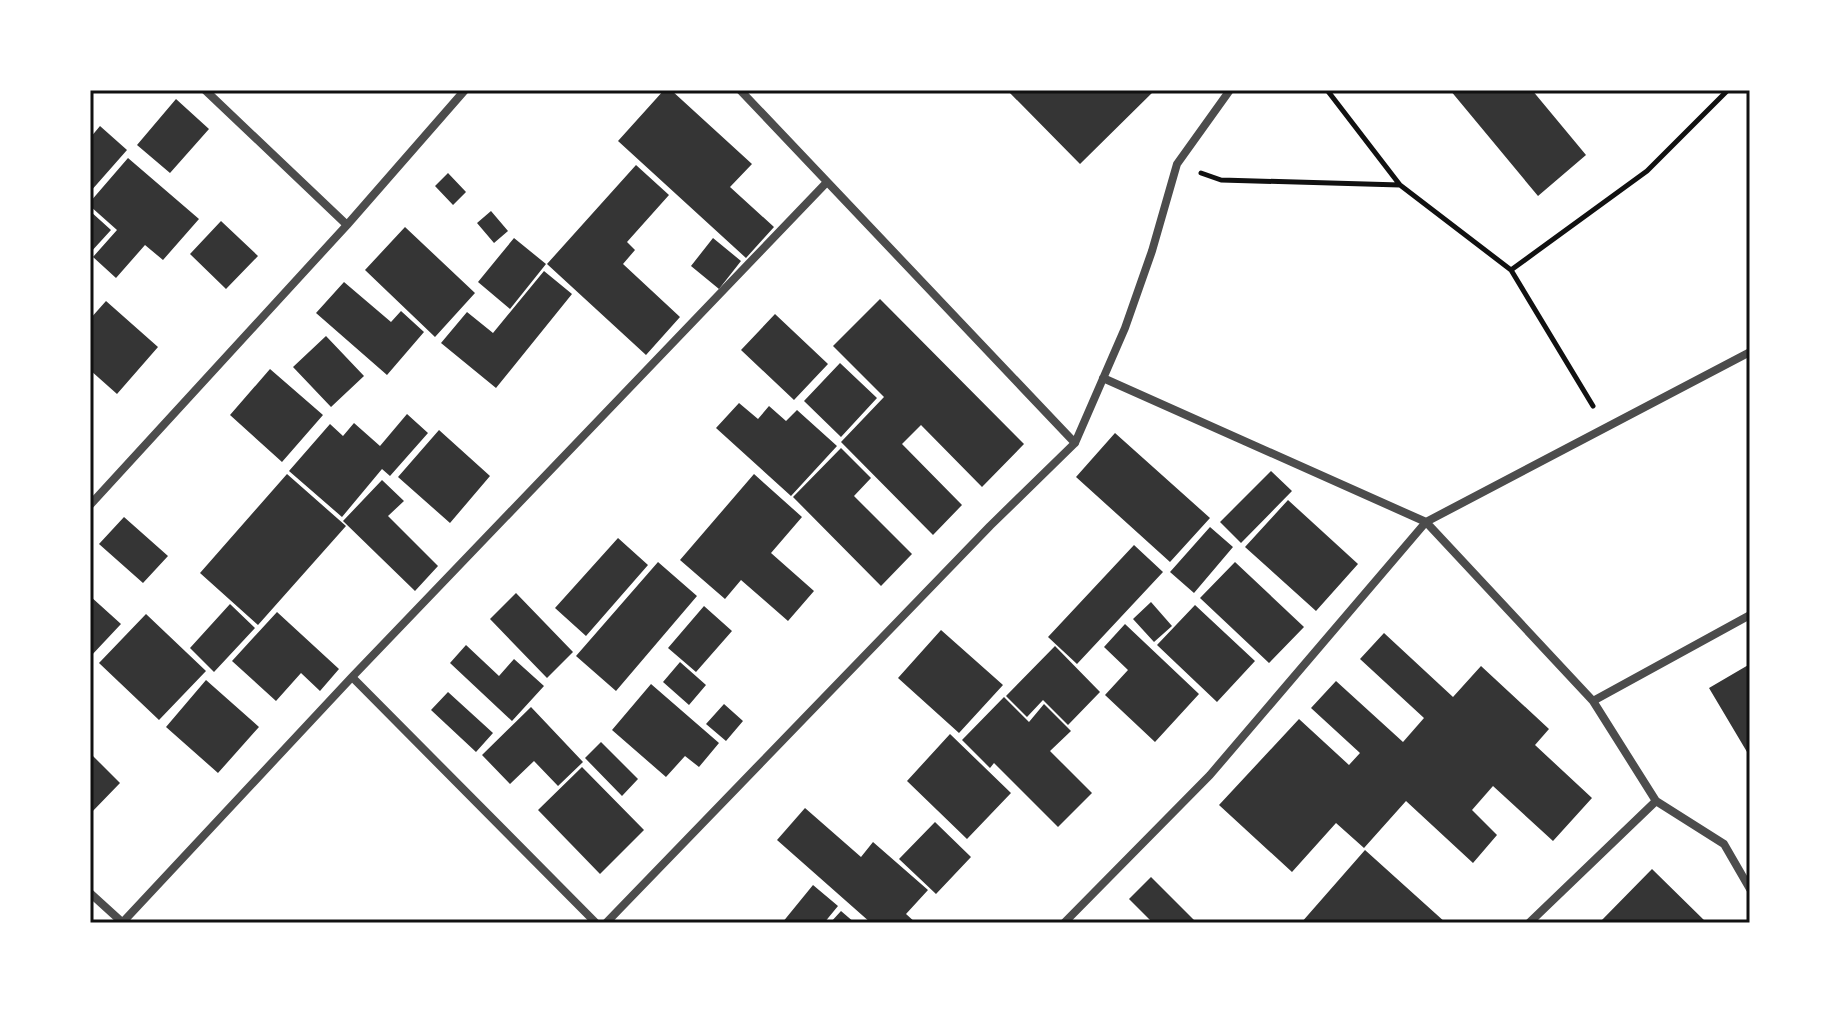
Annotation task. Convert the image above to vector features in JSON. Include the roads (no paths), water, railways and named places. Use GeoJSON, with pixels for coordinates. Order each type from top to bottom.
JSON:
{"type":"FeatureCollection","features":[{"type":"Feature","properties":{"kind":"street"},"geometry":{"type":"LineString","coordinates":[[205,90],[347,225]]}},
{"type":"Feature","properties":{"kind":"street"},"geometry":{"type":"LineString","coordinates":[[90,505],[347,225],[465,90]]}},
{"type":"Feature","properties":{"kind":"street"},"geometry":{"type":"LineString","coordinates":[[740,90],[1075,443]]}},
{"type":"Feature","properties":{"kind":"street"},"geometry":{"type":"LineString","coordinates":[[606,923],[990,526],[1075,443],[1125,328],[1152,251],[1177,164],[1230,90]]}},
{"type":"Feature","properties":{"kind":"street"},"geometry":{"type":"LineString","coordinates":[[90,893],[123,923],[352,677],[827,182]]}},
{"type":"Feature","properties":{"kind":"street"},"geometry":{"type":"LineString","coordinates":[[1064,923],[1210,775],[1426,522],[1750,352]]}},
{"type":"Feature","properties":{"kind":"street"},"geometry":{"type":"LineString","coordinates":[[1103,378],[1426,522],[1593,701],[1656,801],[1724,844],[1750,889]]}},
{"type":"Feature","properties":{"kind":"street"},"geometry":{"type":"LineString","coordinates":[[1593,701],[1750,615]]}},
{"type":"Feature","properties":{"kind":"street"},"geometry":{"type":"LineString","coordinates":[[352,677],[596,923]]}},
{"type":"Feature","properties":{"kind":"street"},"geometry":{"type":"LineString","coordinates":[[1529,923],[1656,801]]}}]}
